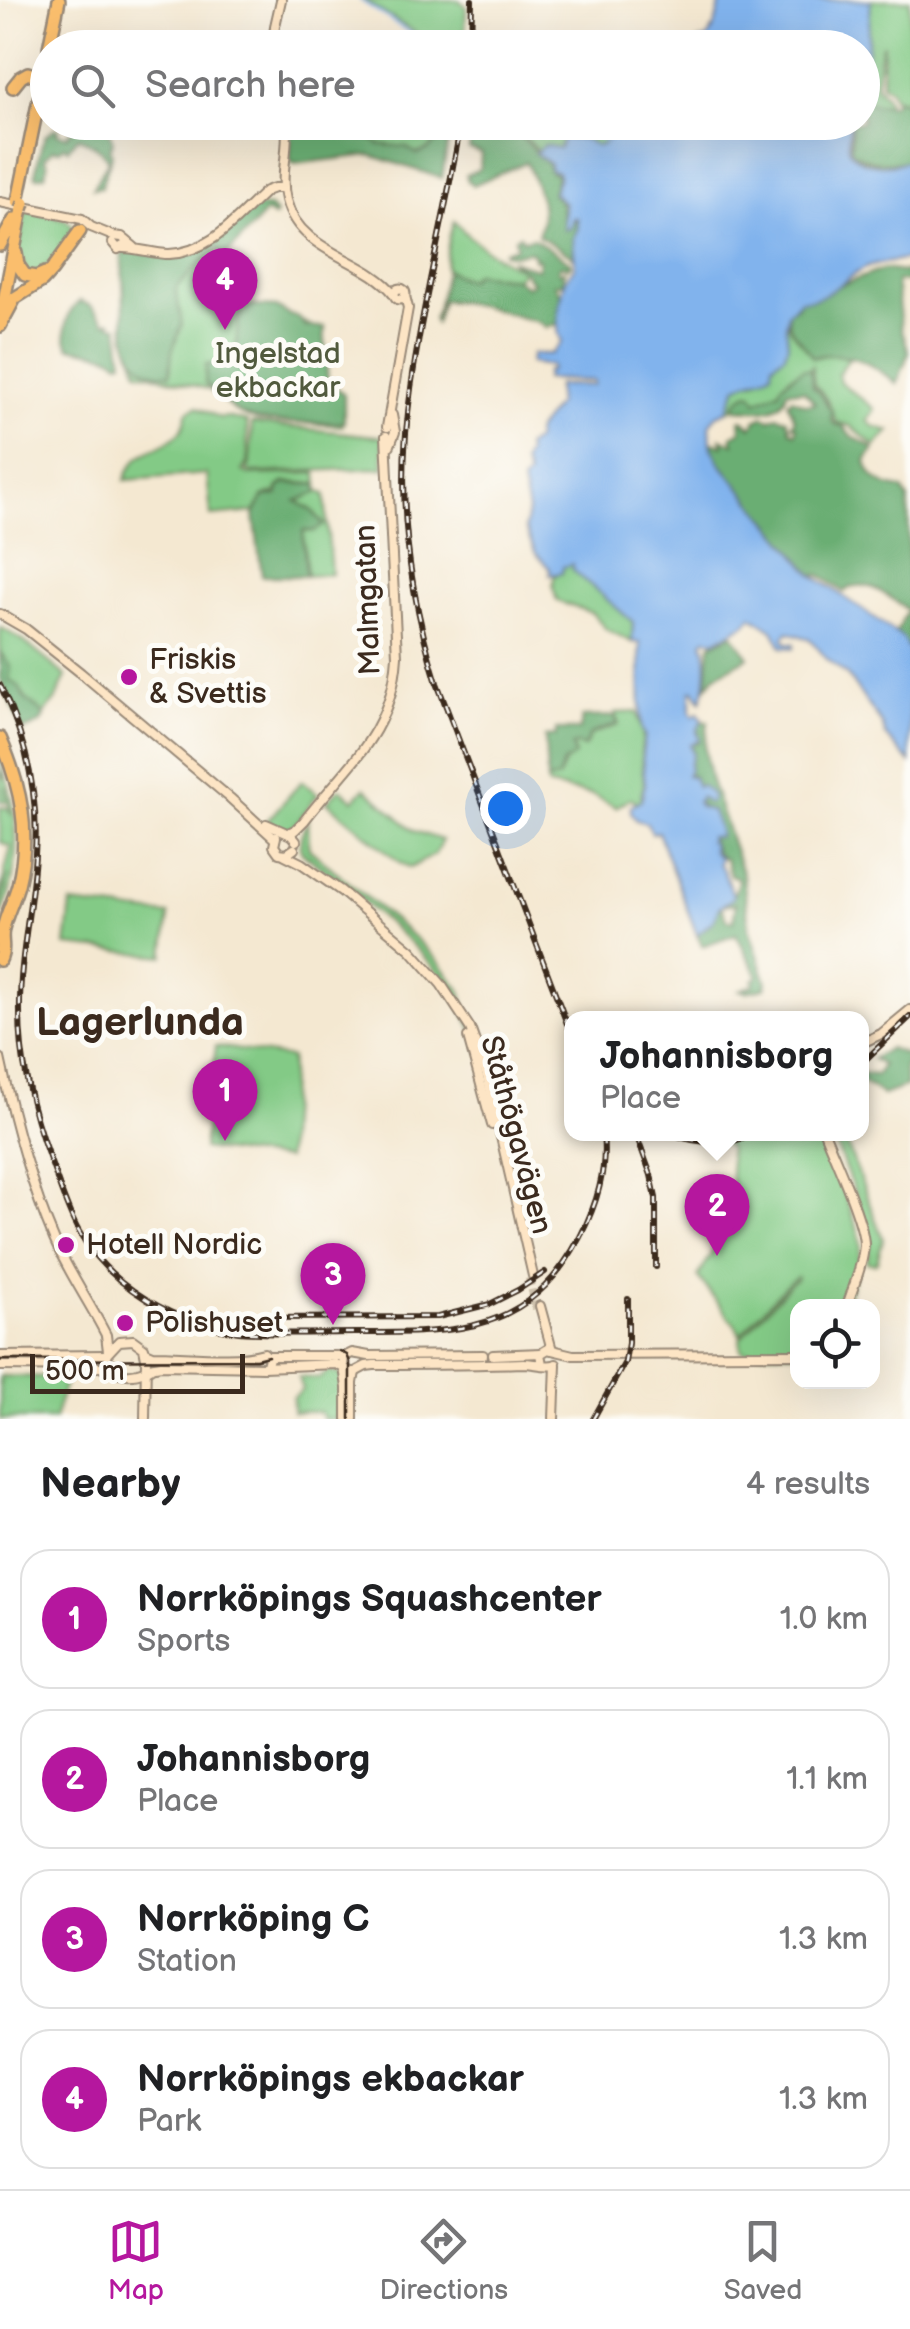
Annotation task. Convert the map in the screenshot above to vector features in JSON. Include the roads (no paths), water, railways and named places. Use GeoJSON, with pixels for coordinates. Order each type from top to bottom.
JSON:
{"type":"FeatureCollection","features":[{"type":"Feature","properties":{"kind":"highway"},"geometry":{"type":"LineString","coordinates":[[56,30],[62,0]]}},
{"type":"Feature","properties":{"kind":"highway"},"geometry":{"type":"LineString","coordinates":[[13,87],[30,74]]}},
{"type":"Feature","properties":{"kind":"highway"},"geometry":{"type":"LineString","coordinates":[[0,323],[2,295],[33,140]]}},
{"type":"Feature","properties":{"kind":"highway"},"geometry":{"type":"LineString","coordinates":[[19,208],[16,259],[28,277],[36,277],[50,267],[79,226]]}},
{"type":"Feature","properties":{"kind":"highway"},"geometry":{"type":"LineString","coordinates":[[0,245],[19,208]]}},
{"type":"Feature","properties":{"kind":"highway"},"geometry":{"type":"LineString","coordinates":[[0,323],[12,301],[52,270],[79,226]]}},
{"type":"Feature","properties":{"kind":"highway"},"geometry":{"type":"LineString","coordinates":[[2,295],[16,244]]}},
{"type":"Feature","properties":{"kind":"highway"},"geometry":{"type":"LineString","coordinates":[[0,738],[18,783],[25,832],[19,882],[1,936],[4,949],[0,960]]}},
{"type":"Feature","properties":{"kind":"highway"},"geometry":{"type":"LineString","coordinates":[[0,753],[12,784],[20,833],[15,881],[0,923]]}},
{"type":"Feature","properties":{"kind":"main road"},"geometry":{"type":"LineString","coordinates":[[274,30],[281,0]]}},
{"type":"Feature","properties":{"kind":"main road"},"geometry":{"type":"LineString","coordinates":[[0,202],[50,212],[143,250],[173,254],[206,244],[266,191],[284,188],[288,140]]}},
{"type":"Feature","properties":{"kind":"main road","name":"Malmgatan"},"geometry":{"type":"LineString","coordinates":[[275,839],[304,821],[376,732],[394,685],[397,656],[388,470],[391,411],[408,313],[399,295],[306,234],[292,216],[284,188]]}},
{"type":"Feature","properties":{"kind":"main road"},"geometry":{"type":"LineString","coordinates":[[0,615],[20,624],[81,672],[230,798],[275,839],[276,850],[284,854],[295,845]]}},
{"type":"Feature","properties":{"kind":"main road"},"geometry":{"type":"LineString","coordinates":[[230,798],[261,822],[286,833]]}},
{"type":"Feature","properties":{"kind":"main road","name":"Malmgatan"},"geometry":{"type":"LineString","coordinates":[[295,845],[304,821]]}},
{"type":"Feature","properties":{"kind":"main road","name":"Ståthögavägen"},"geometry":{"type":"LineString","coordinates":[[286,833],[297,856],[412,950],[437,978],[470,1028],[482,1060],[531,1277]]}},
{"type":"Feature","properties":{"kind":"main road","name":"Ståthögavägen"},"geometry":{"type":"LineString","coordinates":[[284,854],[330,883]]}},
{"type":"Feature","properties":{"kind":"main road"},"geometry":{"type":"LineString","coordinates":[[869,1040],[910,1010]]}},
{"type":"Feature","properties":{"kind":"main road"},"geometry":{"type":"LineString","coordinates":[[0,1058],[46,1219],[106,1336],[107,1368]]}},
{"type":"Feature","properties":{"kind":"main road"},"geometry":{"type":"LineString","coordinates":[[828,1141],[864,1243],[850,1299]]}},
{"type":"Feature","properties":{"kind":"main road"},"geometry":{"type":"LineString","coordinates":[[538,1307],[552,1383],[552,1419]]}},
{"type":"Feature","properties":{"kind":"main road"},"geometry":{"type":"LineString","coordinates":[[100,1324],[109,1334],[136,1341],[152,1355],[264,1353],[265,1363]]}},
{"type":"Feature","properties":{"kind":"main road"},"geometry":{"type":"LineString","coordinates":[[0,1356],[107,1353],[124,1340]]}},
{"type":"Feature","properties":{"kind":"main road"},"geometry":{"type":"LineString","coordinates":[[145,1419],[146,1351]]}},
{"type":"Feature","properties":{"kind":"main road"},"geometry":{"type":"LineString","coordinates":[[350,1419],[352,1353],[510,1364],[571,1354],[790,1354]]}},
{"type":"Feature","properties":{"kind":"main road"},"geometry":{"type":"LineString","coordinates":[[265,1363],[349,1367],[362,1363],[359,1355]]}},
{"type":"Feature","properties":{"kind":"main road"},"geometry":{"type":"LineString","coordinates":[[0,1366],[82,1366],[133,1374],[161,1365],[265,1363],[349,1367],[548,1359]]}},
{"type":"Feature","properties":{"kind":"main road"},"geometry":{"type":"LineString","coordinates":[[133,1374],[141,1378],[146,1388]]}},
{"type":"Feature","properties":{"kind":"water"},"geometry":{"type":"Polygon","coordinates":[[[721,0],[871,0],[869,30],[713,30],[721,0]]]}},
{"type":"Feature","properties":{"kind":"water"},"geometry":{"type":"Polygon","coordinates":[[[562,140],[587,140],[597,146],[608,142],[848,140],[852,154],[864,162],[910,164],[910,259],[868,267],[818,298],[800,300],[788,312],[785,354],[766,376],[737,387],[727,411],[710,423],[711,445],[720,463],[813,575],[903,638],[910,652],[910,763],[886,736],[882,724],[847,675],[810,639],[788,632],[784,637],[786,643],[794,643],[794,648],[782,647],[773,630],[752,616],[715,641],[706,638],[706,680],[701,701],[691,691],[691,713],[698,713],[702,719],[697,732],[700,740],[690,745],[693,755],[686,775],[711,794],[710,803],[701,797],[697,802],[699,807],[712,811],[719,837],[710,837],[709,841],[720,859],[718,863],[733,898],[719,907],[714,920],[697,935],[658,832],[652,833],[647,823],[636,820],[631,812],[631,806],[641,800],[645,784],[640,643],[632,642],[633,622],[573,570],[573,564],[563,567],[562,573],[550,575],[525,528],[528,511],[522,483],[528,476],[523,462],[526,447],[535,441],[537,429],[557,405],[557,385],[593,385],[594,381],[545,379],[551,366],[530,363],[532,354],[551,354],[562,342],[558,332],[559,307],[565,281],[575,266],[573,238],[578,228],[577,218],[573,218],[570,228],[564,230],[564,203],[553,193],[559,176],[535,153],[544,145],[559,148],[562,140]]]}},
{"type":"Feature","properties":{"kind":"waterway"},"geometry":{"type":"LineString","coordinates":[[360,0],[406,30]]}},
{"type":"Feature","properties":{"kind":"waterway"},"geometry":{"type":"LineString","coordinates":[[603,140],[611,144]]}},
{"type":"Feature","properties":{"kind":"tunnel"},"geometry":{"type":"LineString","coordinates":[[529,1278],[536,1309]]}},
{"type":"Feature","properties":{"kind":"tram line"},"geometry":{"type":"LineString","coordinates":[[340,1351],[350,1362],[350,1419]]}},
{"type":"Feature","properties":{"kind":"tram line"},"geometry":{"type":"LineString","coordinates":[[0,1360],[268,1356]]}},
{"type":"Feature","properties":{"kind":"railway"},"geometry":{"type":"LineString","coordinates":[[471,30],[472,0]]}},
{"type":"Feature","properties":{"kind":"railway"},"geometry":{"type":"LineString","coordinates":[[458,140],[410,394],[404,465],[409,560],[437,683],[564,1016]]}},
{"type":"Feature","properties":{"kind":"railway"},"geometry":{"type":"LineString","coordinates":[[0,685],[24,746],[35,810],[33,874],[20,992],[28,1088],[74,1222],[91,1250],[126,1285],[192,1321],[239,1332],[425,1332],[485,1322],[512,1311],[537,1294],[559,1270],[591,1212],[599,1187],[603,1141]]}},
{"type":"Feature","properties":{"kind":"railway"},"geometry":{"type":"LineString","coordinates":[[869,1056],[910,1017]]}},
{"type":"Feature","properties":{"kind":"railway"},"geometry":{"type":"LineString","coordinates":[[638,1141],[656,1198],[656,1267]]}},
{"type":"Feature","properties":{"kind":"railway"},"geometry":{"type":"LineString","coordinates":[[704,1141],[724,1141]]}},
{"type":"Feature","properties":{"kind":"railway"},"geometry":{"type":"LineString","coordinates":[[210,1315],[438,1317],[490,1304],[545,1272]]}},
{"type":"Feature","properties":{"kind":"railway"},"geometry":{"type":"LineString","coordinates":[[593,1419],[625,1362],[628,1299]]}},
{"type":"Feature","properties":{"kind":"place","name":"Norrköpings ekbackar"},"geometry":{"type":"Point","coordinates":[225,330]}},
{"type":"Feature","properties":{"kind":"place","name":"Friskis & Svettis"},"geometry":{"type":"Point","coordinates":[129,677]}},
{"type":"Feature","properties":{"kind":"place","name":"Norrköpings Squashcenter"},"geometry":{"type":"Point","coordinates":[225,1141]}},
{"type":"Feature","properties":{"kind":"place","name":"Hotell Nordic"},"geometry":{"type":"Point","coordinates":[66,1245]}},
{"type":"Feature","properties":{"kind":"place","name":"Johannisborg"},"geometry":{"type":"Point","coordinates":[717,1256]}},
{"type":"Feature","properties":{"kind":"place","name":"Polishuset"},"geometry":{"type":"Point","coordinates":[125,1323]}},
{"type":"Feature","properties":{"kind":"place","name":"Norrköping C"},"geometry":{"type":"Point","coordinates":[333,1325]}},
{"type":"Feature","properties":{"kind":"district","name":"Lagerlunda"},"geometry":{"type":"Point","coordinates":[140,1023]}},
{"type":"Feature","properties":{"kind":"park label","name":"Ingelstad ekbackar"},"geometry":{"type":"Point","coordinates":[278,371]}}]}
